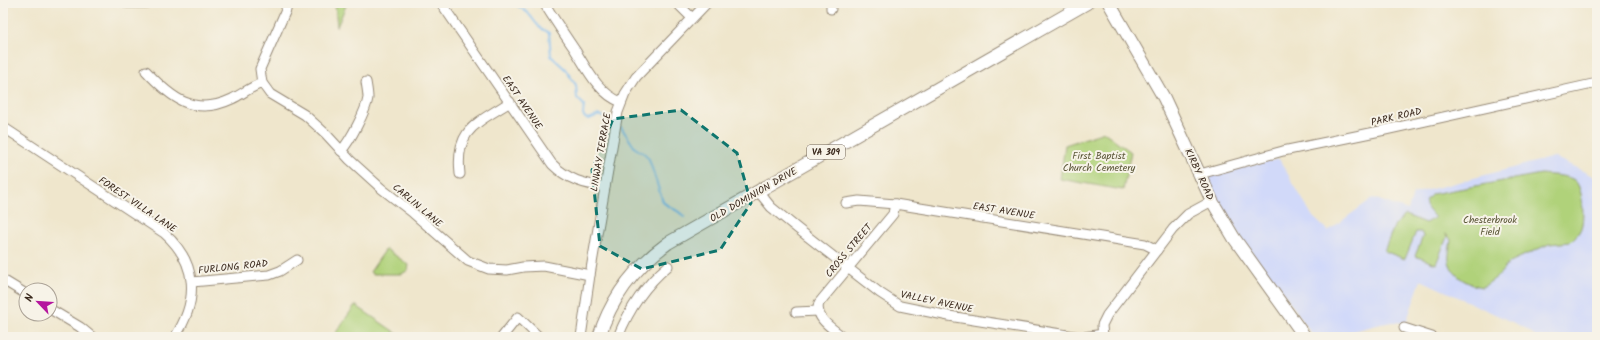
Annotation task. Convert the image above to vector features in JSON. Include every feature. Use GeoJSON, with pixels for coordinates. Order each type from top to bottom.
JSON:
{"type":"FeatureCollection","features":[{"type":"Feature","properties":{"kind":"main road","name":"OLD DOMINION DRIVE"},"geometry":{"type":"LineString","coordinates":[[599,337],[615,299],[625,284],[644,262],[668,243],[1087,3]]}},
{"type":"Feature","properties":{"kind":"main road","name":"KIRBY ROAD"},"geometry":{"type":"LineString","coordinates":[[1109,4],[1164,98],[1212,201],[1234,238],[1305,337]]}},
{"type":"Feature","properties":{"kind":"street"},"geometry":{"type":"LineString","coordinates":[[127,3],[146,3]]}},
{"type":"Feature","properties":{"kind":"street"},"geometry":{"type":"LineString","coordinates":[[146,71],[169,95],[184,102],[205,106],[225,102],[262,83],[260,69],[262,62],[288,3]]}},
{"type":"Feature","properties":{"kind":"street","name":"EAST AVENUE"},"geometry":{"type":"LineString","coordinates":[[441,3],[552,164],[559,171],[575,181],[605,187]]}},
{"type":"Feature","properties":{"kind":"street"},"geometry":{"type":"LineString","coordinates":[[544,3],[591,76],[606,94],[622,102]]}},
{"type":"Feature","properties":{"kind":"street"},"geometry":{"type":"LineString","coordinates":[[677,3],[692,18]]}},
{"type":"Feature","properties":{"kind":"street","name":"LINWAY TERRACE"},"geometry":{"type":"LineString","coordinates":[[581,337],[605,187],[622,102],[630,84],[636,77],[707,3]]}},
{"type":"Feature","properties":{"kind":"street"},"geometry":{"type":"LineString","coordinates":[[341,151],[350,140],[366,105],[368,93],[366,82]]}},
{"type":"Feature","properties":{"kind":"street","name":"CARLIN LANE"},"geometry":{"type":"LineString","coordinates":[[262,83],[270,94],[276,99],[306,115],[341,151],[382,189],[413,213],[458,254],[475,265],[500,270],[544,266],[590,275]]}},
{"type":"Feature","properties":{"kind":"street","name":"PARK ROAD"},"geometry":{"type":"LineString","coordinates":[[1200,174],[1283,151],[1597,83]]}},
{"type":"Feature","properties":{"kind":"street"},"geometry":{"type":"LineString","coordinates":[[460,174],[459,148],[467,133],[510,102]]}},
{"type":"Feature","properties":{"kind":"street","name":"FOREST VILLA LANE"},"geometry":{"type":"LineString","coordinates":[[3,127],[164,233],[172,240],[185,258],[192,282],[189,308],[175,337]]}},
{"type":"Feature","properties":{"kind":"street","name":"VALLEY AVENUE"},"geometry":{"type":"LineString","coordinates":[[758,191],[771,208],[847,269],[892,302],[900,306],[949,316],[1080,337]]}},
{"type":"Feature","properties":{"kind":"street","name":"EAST AVENUE"},"geometry":{"type":"LineString","coordinates":[[846,203],[859,200],[895,204],[1145,244],[1157,250]]}},
{"type":"Feature","properties":{"kind":"street"},"geometry":{"type":"LineString","coordinates":[[1084,337],[1103,336],[1102,325],[1107,315],[1173,229],[1188,214],[1212,201]]}},
{"type":"Feature","properties":{"kind":"street","name":"CROSS STREET"},"geometry":{"type":"LineString","coordinates":[[818,310],[819,303],[893,214],[895,204]]}},
{"type":"Feature","properties":{"kind":"street","name":"FURLONG ROAD"},"geometry":{"type":"LineString","coordinates":[[192,282],[265,275],[280,271],[297,260]]}},
{"type":"Feature","properties":{"kind":"street"},"geometry":{"type":"LineString","coordinates":[[618,337],[626,318],[637,299],[647,286],[668,266]]}},
{"type":"Feature","properties":{"kind":"street"},"geometry":{"type":"LineString","coordinates":[[3,280],[18,289]]}},
{"type":"Feature","properties":{"kind":"street"},"geometry":{"type":"LineString","coordinates":[[796,312],[818,310],[822,319],[842,337]]}},
{"type":"Feature","properties":{"kind":"street"},"geometry":{"type":"LineString","coordinates":[[58,314],[80,327],[92,337]]}},
{"type":"Feature","properties":{"kind":"street"},"geometry":{"type":"LineString","coordinates":[[502,337],[518,317],[540,337]]}},
{"type":"Feature","properties":{"kind":"street"},"geometry":{"type":"LineString","coordinates":[[1404,328],[1432,337]]}},
{"type":"Feature","properties":{"kind":"highlighted area"},"geometry":{"type":"Polygon","coordinates":[[[681,110],[737,153],[751,203],[720,250],[642,269],[600,246],[592,170],[613,119],[681,110]]]}},
{"type":"Feature","properties":{"kind":"shaded area"},"geometry":{"type":"Polygon","coordinates":[[[1554,157],[1597,178],[1597,337],[1537,337],[1525,328],[1421,280],[1406,323],[1393,322],[1330,337],[1314,337],[1274,279],[1268,283],[1206,182],[1210,174],[1279,159],[1313,217],[1328,231],[1373,198],[1408,210],[1413,194],[1554,157]]]}},
{"type":"Feature","properties":{"kind":"green space"},"geometry":{"type":"Polygon","coordinates":[[[335,3],[347,3],[337,27],[335,3]]]}},
{"type":"Feature","properties":{"kind":"green space","name":"First Baptist Church Cemetery"},"geometry":{"type":"Polygon","coordinates":[[[1104,132],[1131,152],[1123,190],[1060,179],[1065,145],[1104,132]]]}},
{"type":"Feature","properties":{"kind":"green space","name":"Chesterbrook Field"},"geometry":{"type":"Polygon","coordinates":[[[1541,174],[1571,178],[1577,183],[1581,194],[1583,207],[1583,219],[1578,234],[1570,242],[1549,244],[1510,262],[1497,277],[1483,287],[1463,280],[1451,268],[1449,254],[1451,240],[1446,233],[1447,237],[1436,264],[1415,256],[1423,236],[1421,232],[1416,232],[1405,259],[1384,251],[1395,224],[1406,215],[1425,223],[1435,218],[1426,206],[1426,201],[1432,194],[1541,174]]]}},
{"type":"Feature","properties":{"kind":"green space"},"geometry":{"type":"Polygon","coordinates":[[[386,249],[409,265],[408,270],[402,274],[372,274],[370,272],[386,249]]]}},
{"type":"Feature","properties":{"kind":"green space"},"geometry":{"type":"Polygon","coordinates":[[[355,305],[399,335],[399,337],[333,337],[355,305]]]}},
{"type":"Feature","properties":{"kind":"waterway"},"geometry":{"type":"LineString","coordinates":[[516,3],[528,13],[539,27],[549,33],[551,56],[565,69],[576,85],[577,98],[584,105],[583,114],[585,118],[589,119],[599,115],[611,120]]}},
{"type":"Feature","properties":{"kind":"waterway"},"geometry":{"type":"LineString","coordinates":[[621,127],[635,148],[645,154],[649,159],[663,202],[684,217]]}}]}
